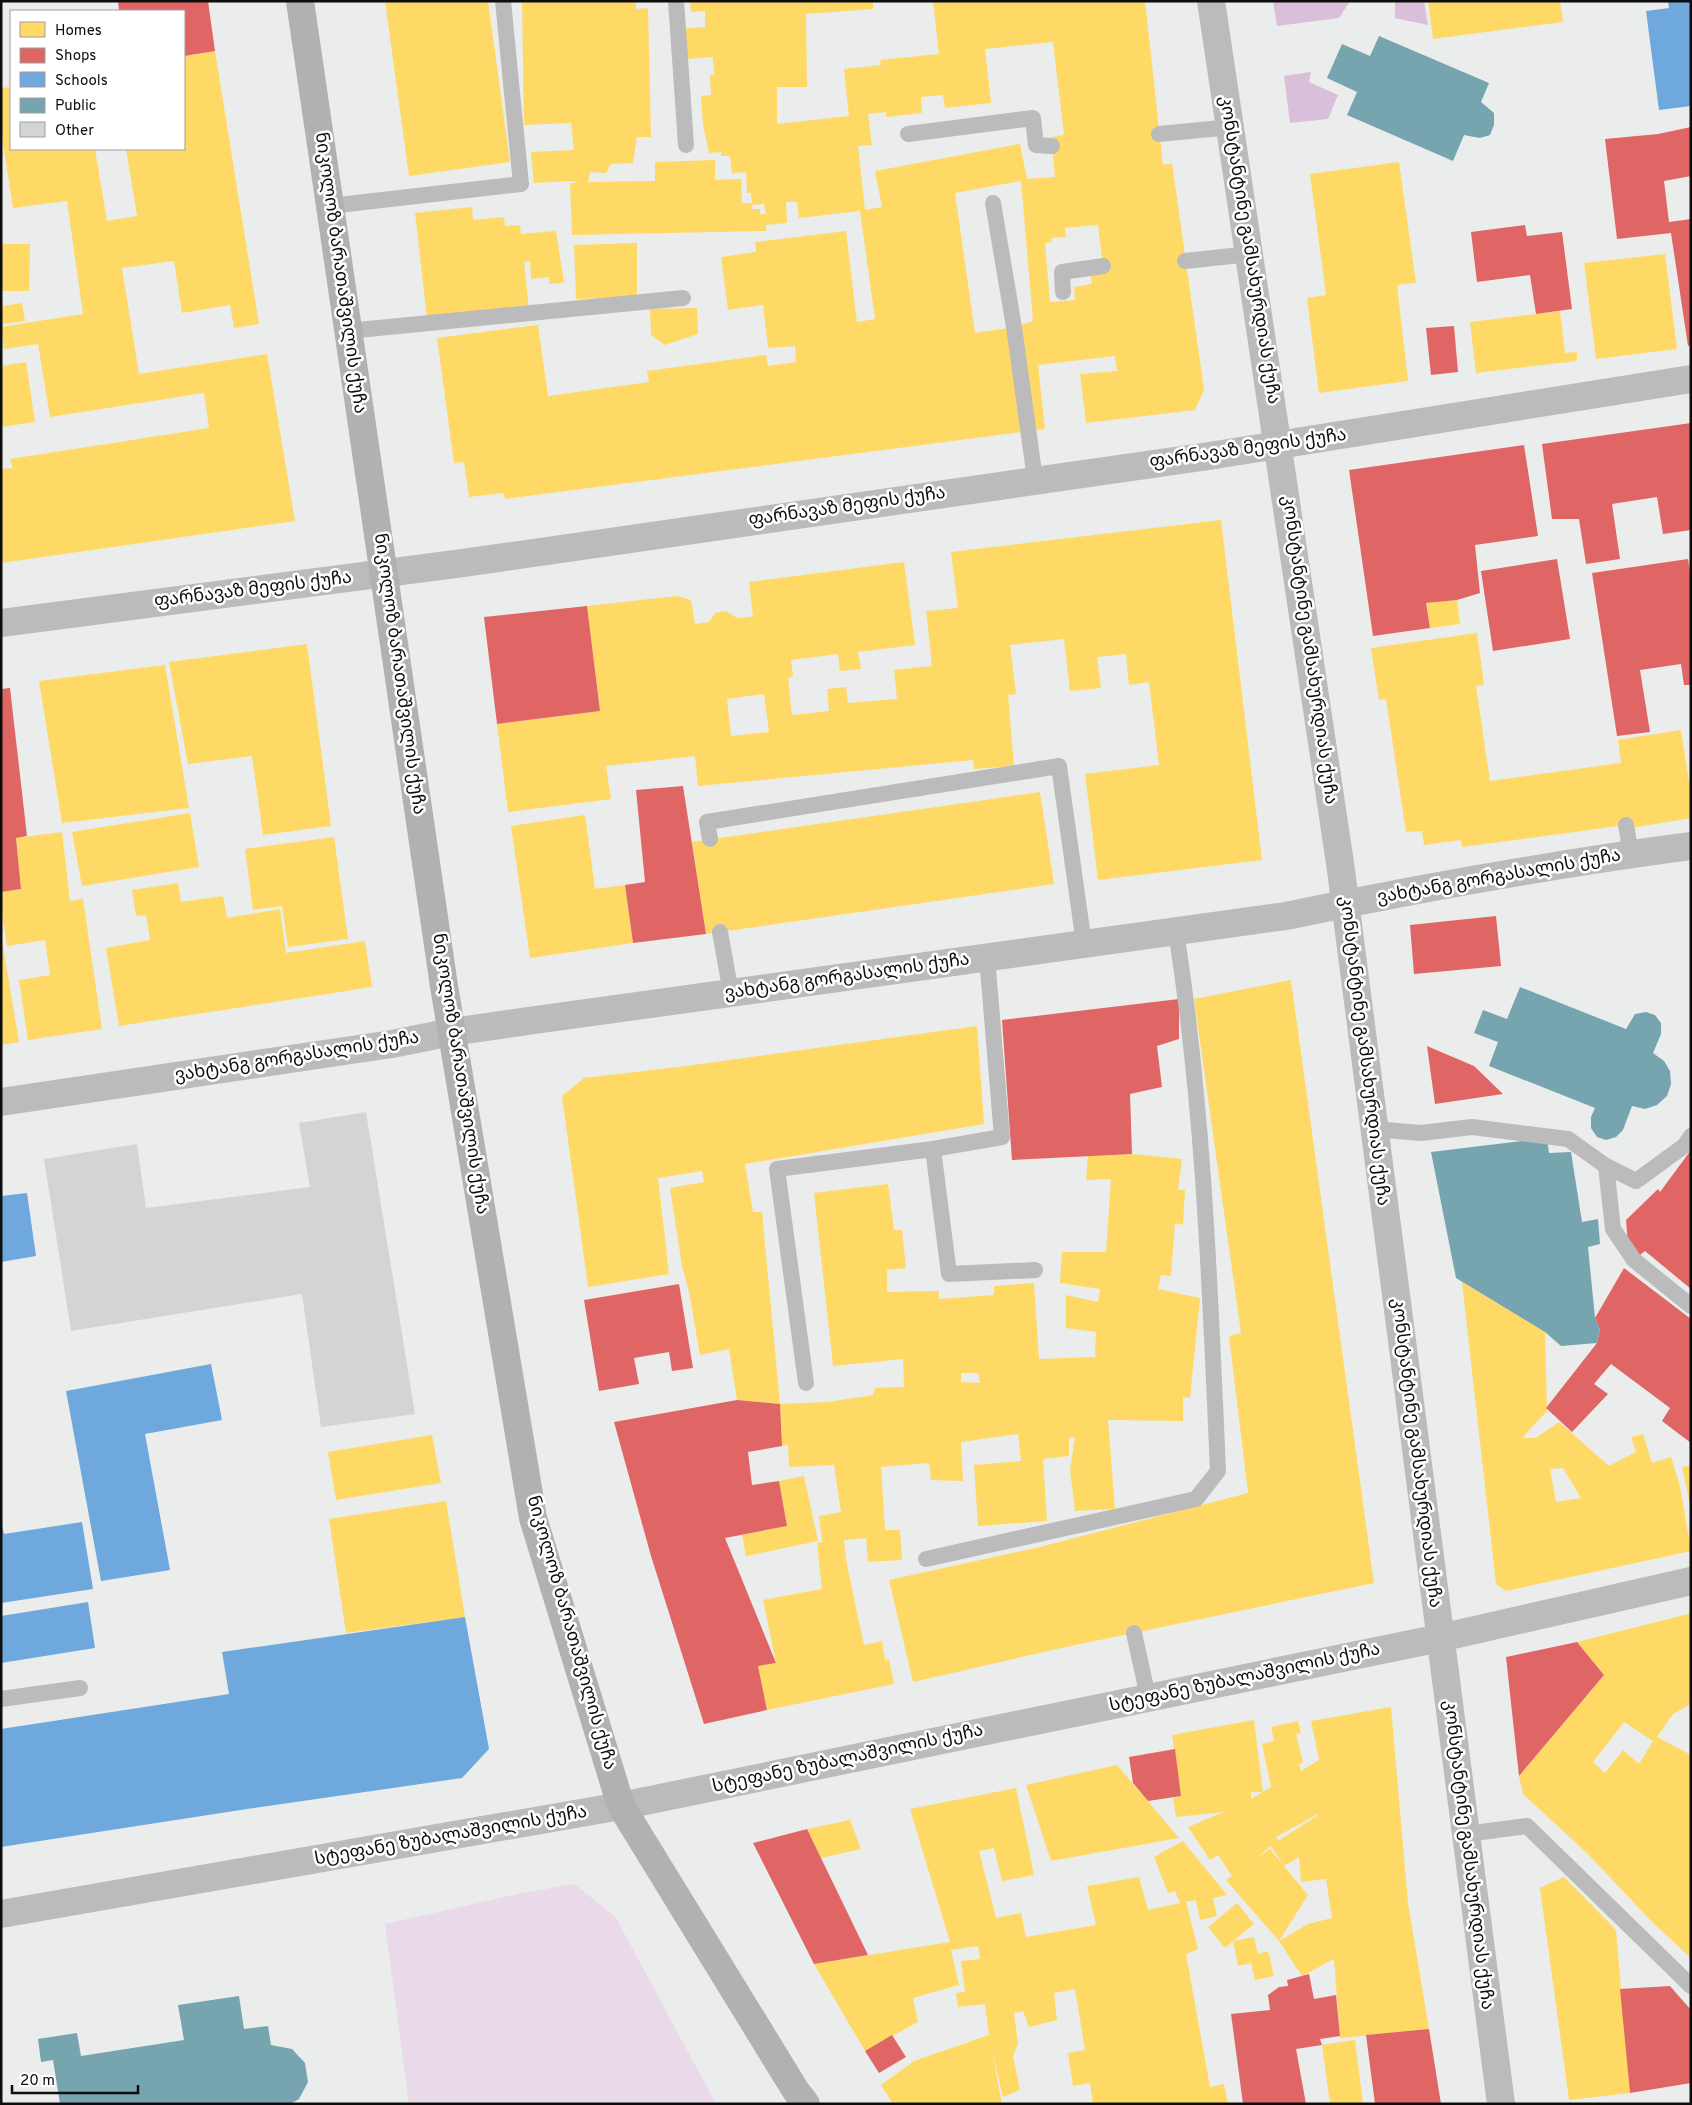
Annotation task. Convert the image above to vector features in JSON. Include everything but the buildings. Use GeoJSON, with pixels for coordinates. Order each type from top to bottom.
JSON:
{"type":"FeatureCollection","features":[{"type":"Feature","properties":{"kind":"street","name":"ნიკოლოზ ბარათაშვილის ქუჩა"},"geometry":{"type":"LineString","coordinates":[[300,1],[452,1032],[462,1080],[533,1518],[621,1806],[801,2099]]}},
{"type":"Feature","properties":{"kind":"street","name":"კონსტანტინე გამსახურდიას ქუჩა"},"geometry":{"type":"LineString","coordinates":[[1212,1],[1279,445],[1345,904],[1501,2104]]}},
{"type":"Feature","properties":{"kind":"street","name":"ფარნავაზ მეფის ქუჩა"},"geometry":{"type":"LineString","coordinates":[[1,622],[384,573],[1279,445],[1691,379]]}},
{"type":"Feature","properties":{"kind":"street","name":"ვახტანგ გორგასალის ქუჩა"},"geometry":{"type":"LineString","coordinates":[[1,1102],[392,1044],[452,1032],[1286,916],[1631,854],[1691,846]]}},
{"type":"Feature","properties":{"kind":"street","name":"სტეფანე ზუბალაშვილის ქუჩა"},"geometry":{"type":"LineString","coordinates":[[1,1914],[621,1806],[1440,1638],[1691,1581]]}},
{"type":"Feature","properties":{"kind":"lane"},"geometry":{"type":"LineString","coordinates":[[330,206],[521,184],[503,1]]}},
{"type":"Feature","properties":{"kind":"lane"},"geometry":{"type":"LineString","coordinates":[[676,1],[686,146]]}},
{"type":"Feature","properties":{"kind":"lane"},"geometry":{"type":"LineString","coordinates":[[908,134],[1033,118],[1036,145],[1052,146]]}},
{"type":"Feature","properties":{"kind":"lane"},"geometry":{"type":"LineString","coordinates":[[1159,134],[1230,127]]}},
{"type":"Feature","properties":{"kind":"lane"},"geometry":{"type":"LineString","coordinates":[[993,203],[1014,327],[1035,479]]}},
{"type":"Feature","properties":{"kind":"lane"},"geometry":{"type":"LineString","coordinates":[[1185,261],[1250,254]]}},
{"type":"Feature","properties":{"kind":"lane"},"geometry":{"type":"LineString","coordinates":[[1063,292],[1062,272],[1103,266]]}},
{"type":"Feature","properties":{"kind":"lane"},"geometry":{"type":"LineString","coordinates":[[348,331],[683,298]]}},
{"type":"Feature","properties":{"kind":"lane"},"geometry":{"type":"LineString","coordinates":[[710,839],[707,822],[1059,766],[1084,944]]}},
{"type":"Feature","properties":{"kind":"lane"},"geometry":{"type":"LineString","coordinates":[[1626,825],[1631,854]]}},
{"type":"Feature","properties":{"kind":"lane"},"geometry":{"type":"LineString","coordinates":[[720,932],[731,993]]}},
{"type":"Feature","properties":{"kind":"lane"},"geometry":{"type":"LineString","coordinates":[[926,1559],[1109,1523],[1196,1499],[1218,1471],[1210,1276],[1187,1001],[1176,932]]}},
{"type":"Feature","properties":{"kind":"lane"},"geometry":{"type":"LineString","coordinates":[[806,1383],[777,1169],[933,1149],[1002,1137],[987,958]]}},
{"type":"Feature","properties":{"kind":"lane"},"geometry":{"type":"LineString","coordinates":[[1374,1129],[1421,1132],[1472,1127],[1568,1139],[1606,1166],[1636,1181],[1684,1146],[1691,1136]]}},
{"type":"Feature","properties":{"kind":"lane"},"geometry":{"type":"LineString","coordinates":[[933,1149],[949,1274],[1035,1270]]}},
{"type":"Feature","properties":{"kind":"lane"},"geometry":{"type":"LineString","coordinates":[[1606,1166],[1613,1229],[1634,1260],[1691,1306]]}},
{"type":"Feature","properties":{"kind":"lane"},"geometry":{"type":"LineString","coordinates":[[1134,1633],[1148,1697]]}},
{"type":"Feature","properties":{"kind":"lane"},"geometry":{"type":"LineString","coordinates":[[1,1699],[80,1688]]}},
{"type":"Feature","properties":{"kind":"lane"},"geometry":{"type":"LineString","coordinates":[[1466,1834],[1527,1826],[1691,1986]]}},
{"type":"Feature","properties":{"kind":"shaded area"},"geometry":{"type":"Polygon","coordinates":[[[1273,1],[1350,1],[1339,18],[1277,26],[1273,1]]]}},
{"type":"Feature","properties":{"kind":"shaded area"},"geometry":{"type":"Polygon","coordinates":[[[1395,1],[1424,1],[1428,25],[1395,18],[1395,1]]]}},
{"type":"Feature","properties":{"kind":"shaded area"},"geometry":{"type":"Polygon","coordinates":[[[1311,72],[1309,82],[1338,95],[1328,119],[1290,123],[1284,76],[1311,72]]]}},
{"type":"Feature","properties":{"kind":"shaded area"},"geometry":{"type":"Polygon","coordinates":[[[574,1884],[615,1916],[716,2104],[409,2104],[385,1924],[522,1893],[574,1884]]]}}]}
